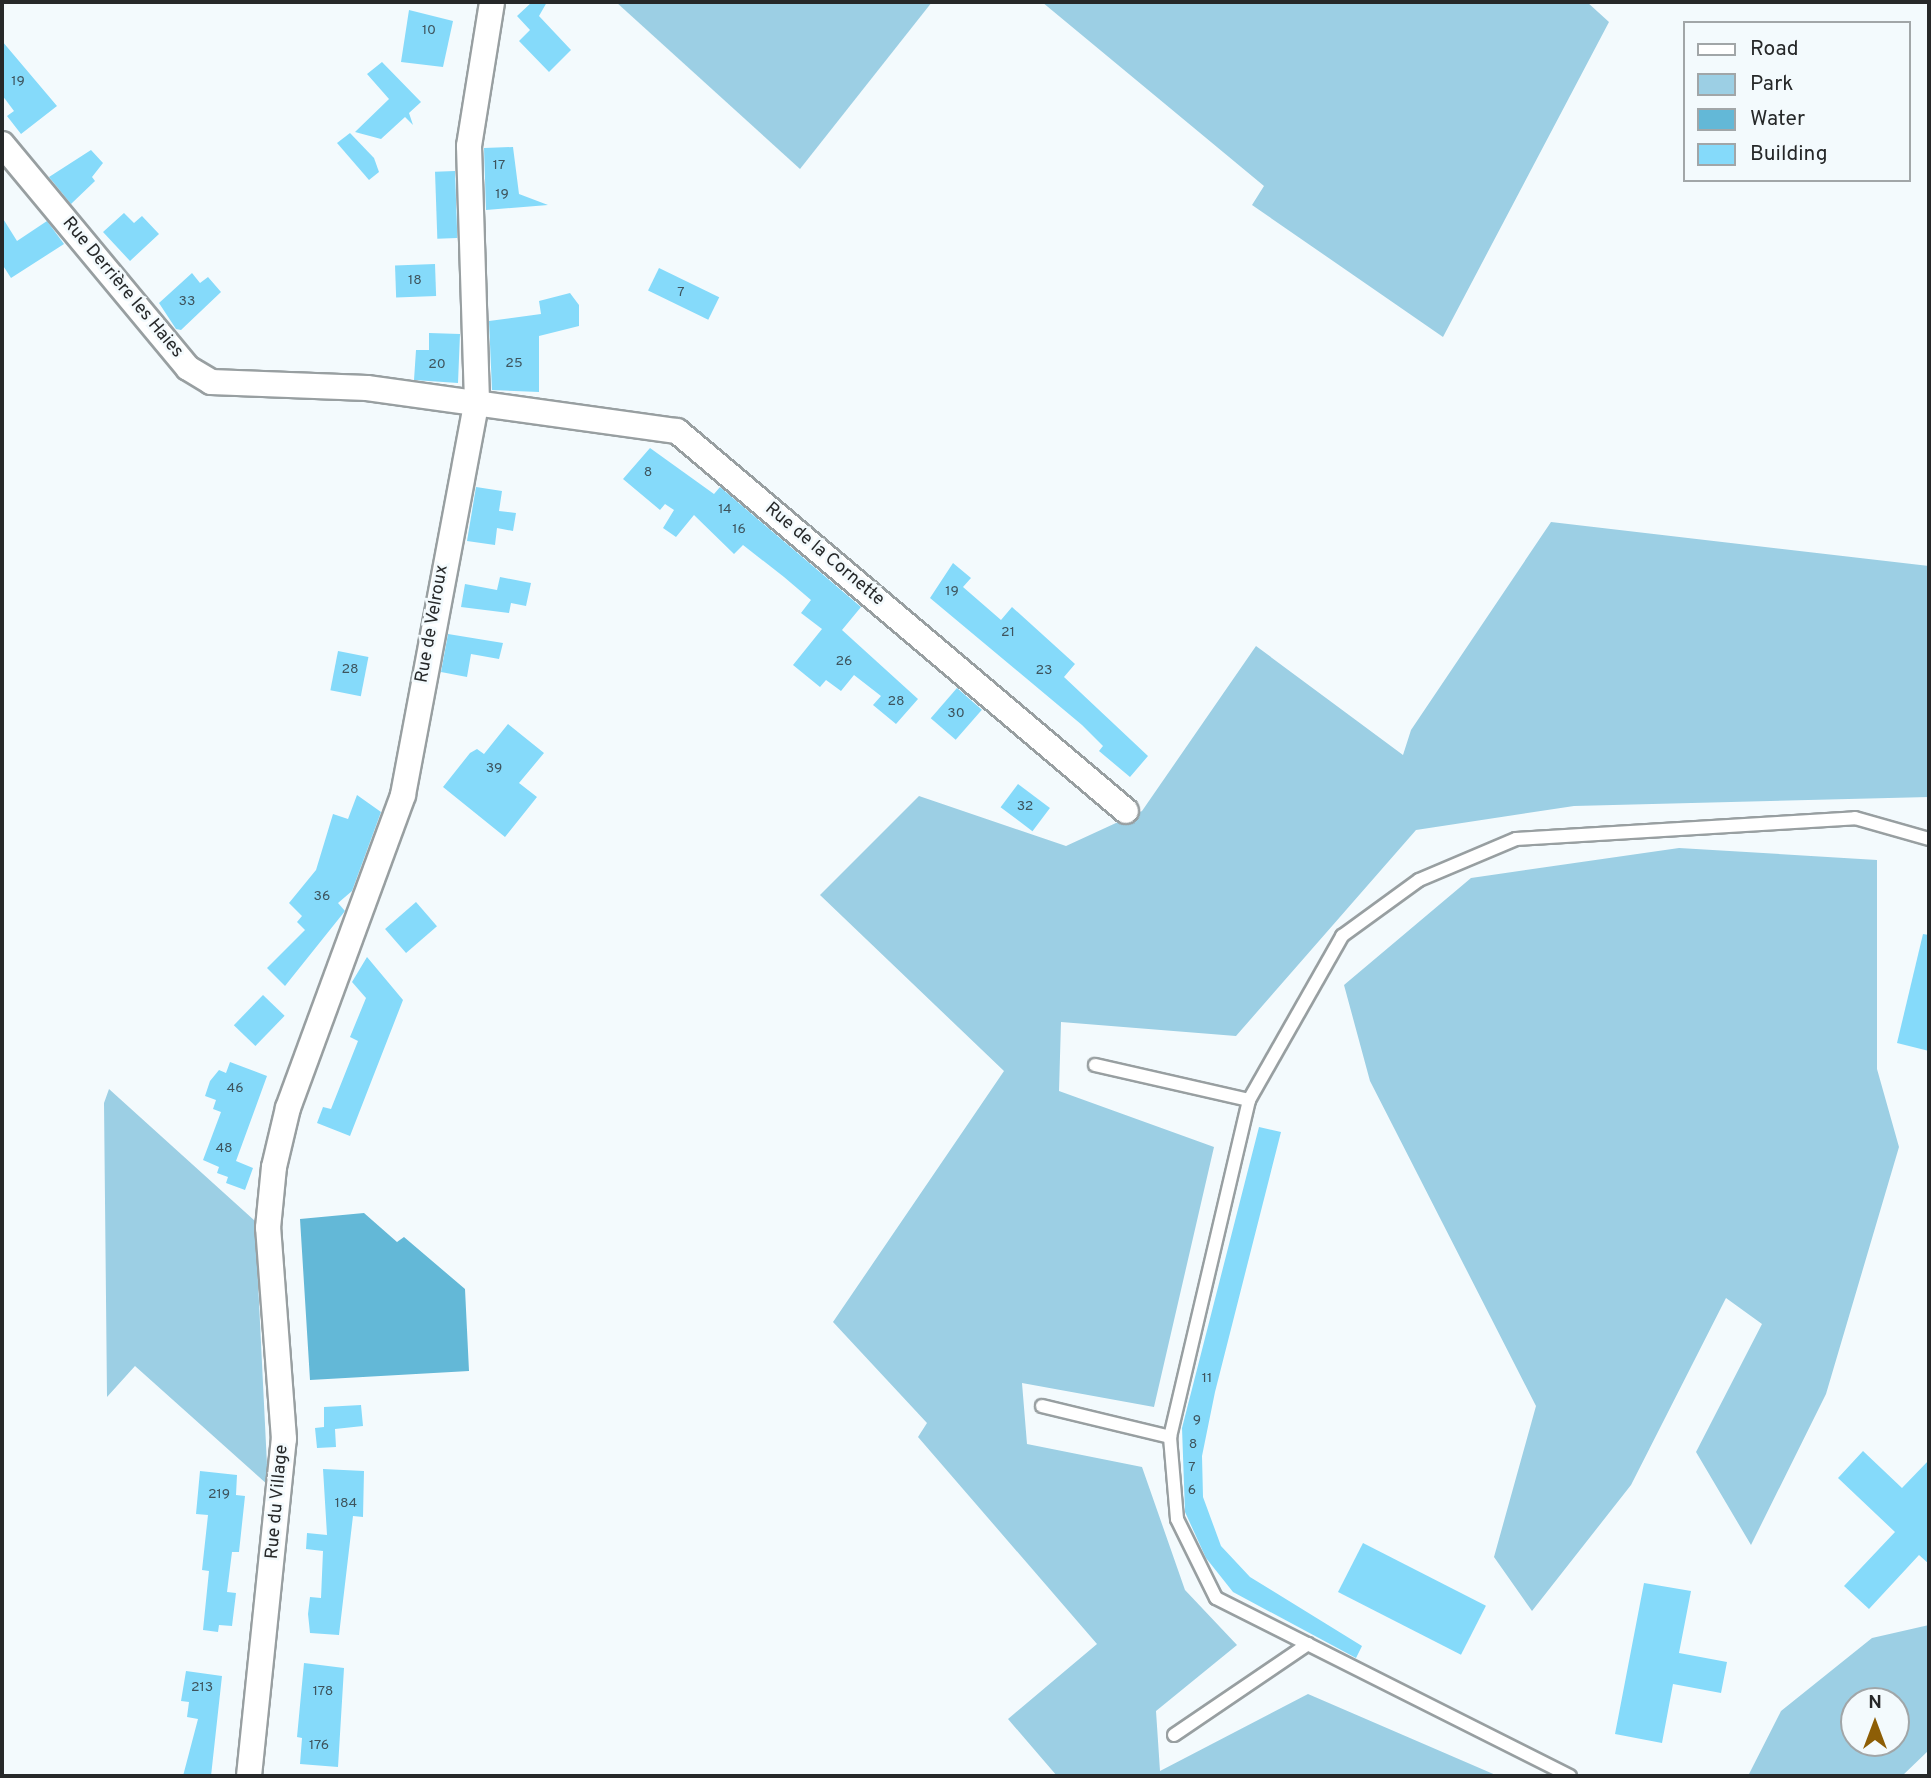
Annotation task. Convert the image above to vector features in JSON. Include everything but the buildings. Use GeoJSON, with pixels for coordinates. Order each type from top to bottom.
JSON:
{"type":"FeatureCollection","features":[{"type":"Feature","properties":{"kind":"street","name":"Rue de Velroux"},"geometry":{"type":"LineString","coordinates":[[268,1228],[288,1108],[402,795],[477,401],[469,146],[492,2]]}},
{"type":"Feature","properties":{"kind":"street","name":"Rue Derrière les Haies"},"geometry":{"type":"LineString","coordinates":[[2,144],[188,368],[211,382],[368,388],[477,401]]}},
{"type":"Feature","properties":{"kind":"street","name":"Rue de la Cornette"},"geometry":{"type":"LineString","coordinates":[[477,401],[677,431],[1126,811]]}},
{"type":"Feature","properties":{"kind":"street","name":"Rue du Village"},"geometry":{"type":"LineString","coordinates":[[250,1776],[284,1439],[268,1228]]}},
{"type":"Feature","properties":{"kind":"lane"},"geometry":{"type":"LineString","coordinates":[[1570,1776],[1549,1772],[1216,1598],[1177,1519],[1170,1437],[1249,1100],[1342,936],[1419,880],[1516,838],[1855,818],[1929,839]]}},
{"type":"Feature","properties":{"kind":"lane"},"geometry":{"type":"LineString","coordinates":[[1095,1065],[1249,1100]]}},
{"type":"Feature","properties":{"kind":"lane"},"geometry":{"type":"LineString","coordinates":[[1042,1406],[1170,1437]]}},
{"type":"Feature","properties":{"kind":"lane"},"geometry":{"type":"LineString","coordinates":[[1174,1735],[1308,1644]]}},
{"type":"Feature","properties":{"kind":"green space"},"geometry":{"type":"Polygon","coordinates":[[[616,2],[932,2],[800,169],[616,2]]]}},
{"type":"Feature","properties":{"kind":"green space"},"geometry":{"type":"Polygon","coordinates":[[[1042,2],[1587,2],[1609,22],[1443,337],[1252,205],[1264,186],[1042,2]]]}},
{"type":"Feature","properties":{"kind":"green space"},"geometry":{"type":"Polygon","coordinates":[[[1551,522],[1929,566],[1929,797],[1574,806],[1416,830],[1236,1036],[1061,1022],[1059,1091],[1214,1147],[1154,1407],[1022,1383],[1027,1444],[1142,1467],[1185,1590],[1237,1645],[1156,1711],[1160,1771],[1308,1694],[1498,1776],[1057,1776],[1008,1719],[1097,1644],[918,1437],[927,1423],[833,1322],[1004,1071],[820,895],[919,796],[1066,846],[1142,811],[1256,646],[1403,755],[1411,730],[1551,522]]]}},
{"type":"Feature","properties":{"kind":"green space"},"geometry":{"type":"Polygon","coordinates":[[[1679,848],[1877,860],[1877,1069],[1899,1147],[1826,1394],[1751,1545],[1696,1452],[1762,1324],[1726,1298],[1631,1485],[1532,1611],[1494,1557],[1536,1406],[1370,1081],[1344,985],[1471,878],[1679,848]]]}},
{"type":"Feature","properties":{"kind":"green space"},"geometry":{"type":"Polygon","coordinates":[[[109,1089],[255,1221],[268,1485],[135,1366],[107,1397],[104,1103],[109,1089]]]}},
{"type":"Feature","properties":{"kind":"green space"},"geometry":{"type":"Polygon","coordinates":[[[1929,1625],[1929,1750],[1902,1776],[1748,1776],[1781,1711],[1872,1638],[1929,1625]]]}},
{"type":"Feature","properties":{"kind":"water"},"geometry":{"type":"Polygon","coordinates":[[[364,1213],[397,1242],[404,1237],[465,1289],[469,1371],[310,1380],[300,1219],[364,1213]]]}}]}
